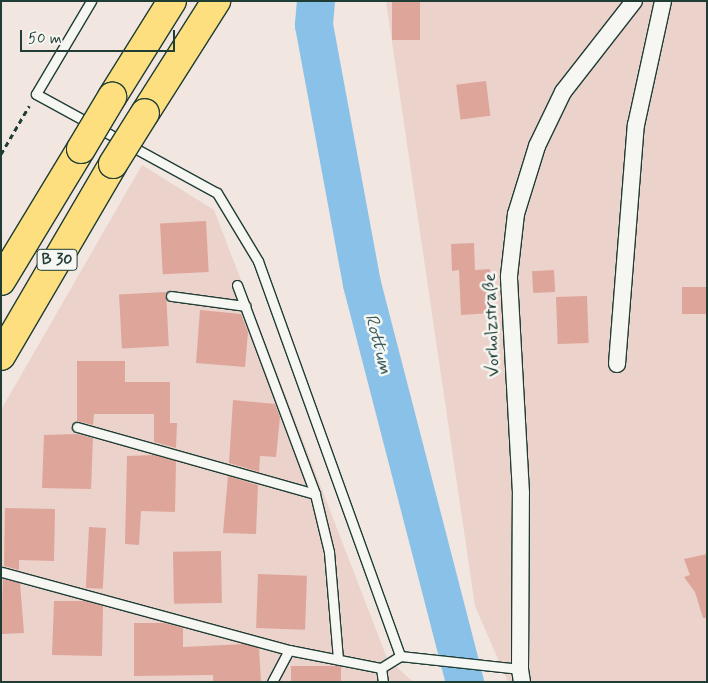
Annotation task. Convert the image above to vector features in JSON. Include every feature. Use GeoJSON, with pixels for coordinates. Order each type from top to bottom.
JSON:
{"type":"FeatureCollection","features":[{"type":"Feature","properties":{"kind":"highway","name":"B 30"},"geometry":{"type":"LineString","coordinates":[[1,281],[172,1]]}},
{"type":"Feature","properties":{"kind":"highway","name":"B 30"},"geometry":{"type":"LineString","coordinates":[[1,356],[113,164],[216,1]]}},
{"type":"Feature","properties":{"kind":"street","name":"Vorholzstraße"},"geometry":{"type":"LineString","coordinates":[[521,675],[522,493],[508,276],[516,214],[537,146],[563,92],[634,1]]}},
{"type":"Feature","properties":{"kind":"street"},"geometry":{"type":"LineString","coordinates":[[617,364],[636,124],[663,1]]}},
{"type":"Feature","properties":{"kind":"lane"},"geometry":{"type":"LineString","coordinates":[[91,1],[36,94],[217,193],[258,261],[400,656]]}},
{"type":"Feature","properties":{"kind":"lane"},"geometry":{"type":"LineString","coordinates":[[237,285],[316,494],[330,552],[338,660]]}},
{"type":"Feature","properties":{"kind":"lane"},"geometry":{"type":"LineString","coordinates":[[171,296],[245,306]]}},
{"type":"Feature","properties":{"kind":"lane"},"geometry":{"type":"LineString","coordinates":[[77,427],[316,494]]}},
{"type":"Feature","properties":{"kind":"lane"},"geometry":{"type":"LineString","coordinates":[[2,572],[289,650],[338,660],[381,668],[400,656],[492,666],[521,675]]}},
{"type":"Feature","properties":{"kind":"lane"},"geometry":{"type":"LineString","coordinates":[[272,682],[289,650]]}},
{"type":"Feature","properties":{"kind":"lane"},"geometry":{"type":"LineString","coordinates":[[381,668],[383,682]]}},
{"type":"Feature","properties":{"kind":"path"},"geometry":{"type":"LineString","coordinates":[[1,154],[36,94]]}},
{"type":"Feature","properties":{"kind":"shaded area"},"geometry":{"type":"Polygon","coordinates":[[[386,1],[707,1],[707,682],[508,682],[475,606],[386,1]]]}},
{"type":"Feature","properties":{"kind":"shaded area"},"geometry":{"type":"Polygon","coordinates":[[[142,165],[214,210],[387,658],[413,682],[1,682],[1,410],[142,165]]]}},
{"type":"Feature","properties":{"kind":"building"},"geometry":{"type":"Polygon","coordinates":[[[392,1],[420,1],[420,40],[392,40],[392,1]]]}},
{"type":"Feature","properties":{"kind":"building"},"geometry":{"type":"Polygon","coordinates":[[[486,81],[490,116],[460,119],[456,85],[486,81]]]}},
{"type":"Feature","properties":{"kind":"building"},"geometry":{"type":"Polygon","coordinates":[[[206,221],[209,272],[163,274],[160,223],[206,221]]]}},
{"type":"Feature","properties":{"kind":"building"},"geometry":{"type":"Polygon","coordinates":[[[474,243],[475,270],[490,269],[492,313],[461,315],[459,270],[452,271],[451,244],[474,243]]]}},
{"type":"Feature","properties":{"kind":"building"},"geometry":{"type":"Polygon","coordinates":[[[554,270],[555,292],[533,293],[532,271],[554,270]]]}},
{"type":"Feature","properties":{"kind":"building"},"geometry":{"type":"Polygon","coordinates":[[[682,287],[707,287],[707,314],[682,314],[682,287]]]}},
{"type":"Feature","properties":{"kind":"building"},"geometry":{"type":"Polygon","coordinates":[[[166,292],[169,346],[122,348],[119,294],[166,292]]]}},
{"type":"Feature","properties":{"kind":"building"},"geometry":{"type":"Polygon","coordinates":[[[587,296],[589,343],[558,344],[556,297],[587,296]]]}},
{"type":"Feature","properties":{"kind":"building"},"geometry":{"type":"Polygon","coordinates":[[[200,310],[241,314],[248,332],[245,367],[196,363],[200,310]]]}},
{"type":"Feature","properties":{"kind":"building"},"geometry":{"type":"Polygon","coordinates":[[[77,361],[125,361],[125,382],[170,382],[170,423],[177,423],[176,448],[154,442],[154,414],[94,414],[93,425],[77,421],[77,361]]]}},
{"type":"Feature","properties":{"kind":"building"},"geometry":{"type":"Polygon","coordinates":[[[233,400],[275,404],[280,417],[276,457],[260,456],[259,472],[229,463],[233,400]]]}},
{"type":"Feature","properties":{"kind":"building"},"geometry":{"type":"Polygon","coordinates":[[[77,434],[93,438],[91,489],[42,488],[44,435],[77,434]]]}},
{"type":"Feature","properties":{"kind":"building"},"geometry":{"type":"Polygon","coordinates":[[[154,455],[176,461],[175,512],[141,511],[139,545],[125,544],[127,456],[154,455]]]}},
{"type":"Feature","properties":{"kind":"building"},"geometry":{"type":"Polygon","coordinates":[[[228,476],[258,485],[256,534],[223,533],[228,476]]]}},
{"type":"Feature","properties":{"kind":"building"},"geometry":{"type":"Polygon","coordinates":[[[5,508],[55,509],[54,561],[19,560],[19,570],[4,566],[5,508]]]}},
{"type":"Feature","properties":{"kind":"building"},"geometry":{"type":"Polygon","coordinates":[[[89,527],[106,528],[103,589],[86,588],[89,527]]]}},
{"type":"Feature","properties":{"kind":"building"},"geometry":{"type":"Polygon","coordinates":[[[221,551],[222,603],[174,604],[173,552],[221,551]]]}},
{"type":"Feature","properties":{"kind":"building"},"geometry":{"type":"Polygon","coordinates":[[[707,554],[707,618],[703,618],[695,592],[684,577],[690,575],[684,559],[707,554]]]}},
{"type":"Feature","properties":{"kind":"building"},"geometry":{"type":"Polygon","coordinates":[[[258,574],[307,576],[305,630],[256,628],[258,574]]]}},
{"type":"Feature","properties":{"kind":"building"},"geometry":{"type":"Polygon","coordinates":[[[3,579],[20,583],[24,633],[1,634],[3,579]]]}},
{"type":"Feature","properties":{"kind":"building"},"geometry":{"type":"Polygon","coordinates":[[[54,601],[86,601],[103,606],[102,656],[52,655],[54,601]]]}},
{"type":"Feature","properties":{"kind":"building"},"geometry":{"type":"Polygon","coordinates":[[[134,623],[165,623],[183,628],[183,647],[245,644],[259,648],[261,682],[213,682],[213,675],[134,676],[134,623]]]}},
{"type":"Feature","properties":{"kind":"building"},"geometry":{"type":"Polygon","coordinates":[[[291,666],[341,666],[341,682],[291,682],[291,666]]]}},
{"type":"Feature","properties":{"kind":"waterway","name":"Rottum"},"geometry":{"type":"LineString","coordinates":[[316,1],[314,25],[362,284],[465,682]]}}]}
